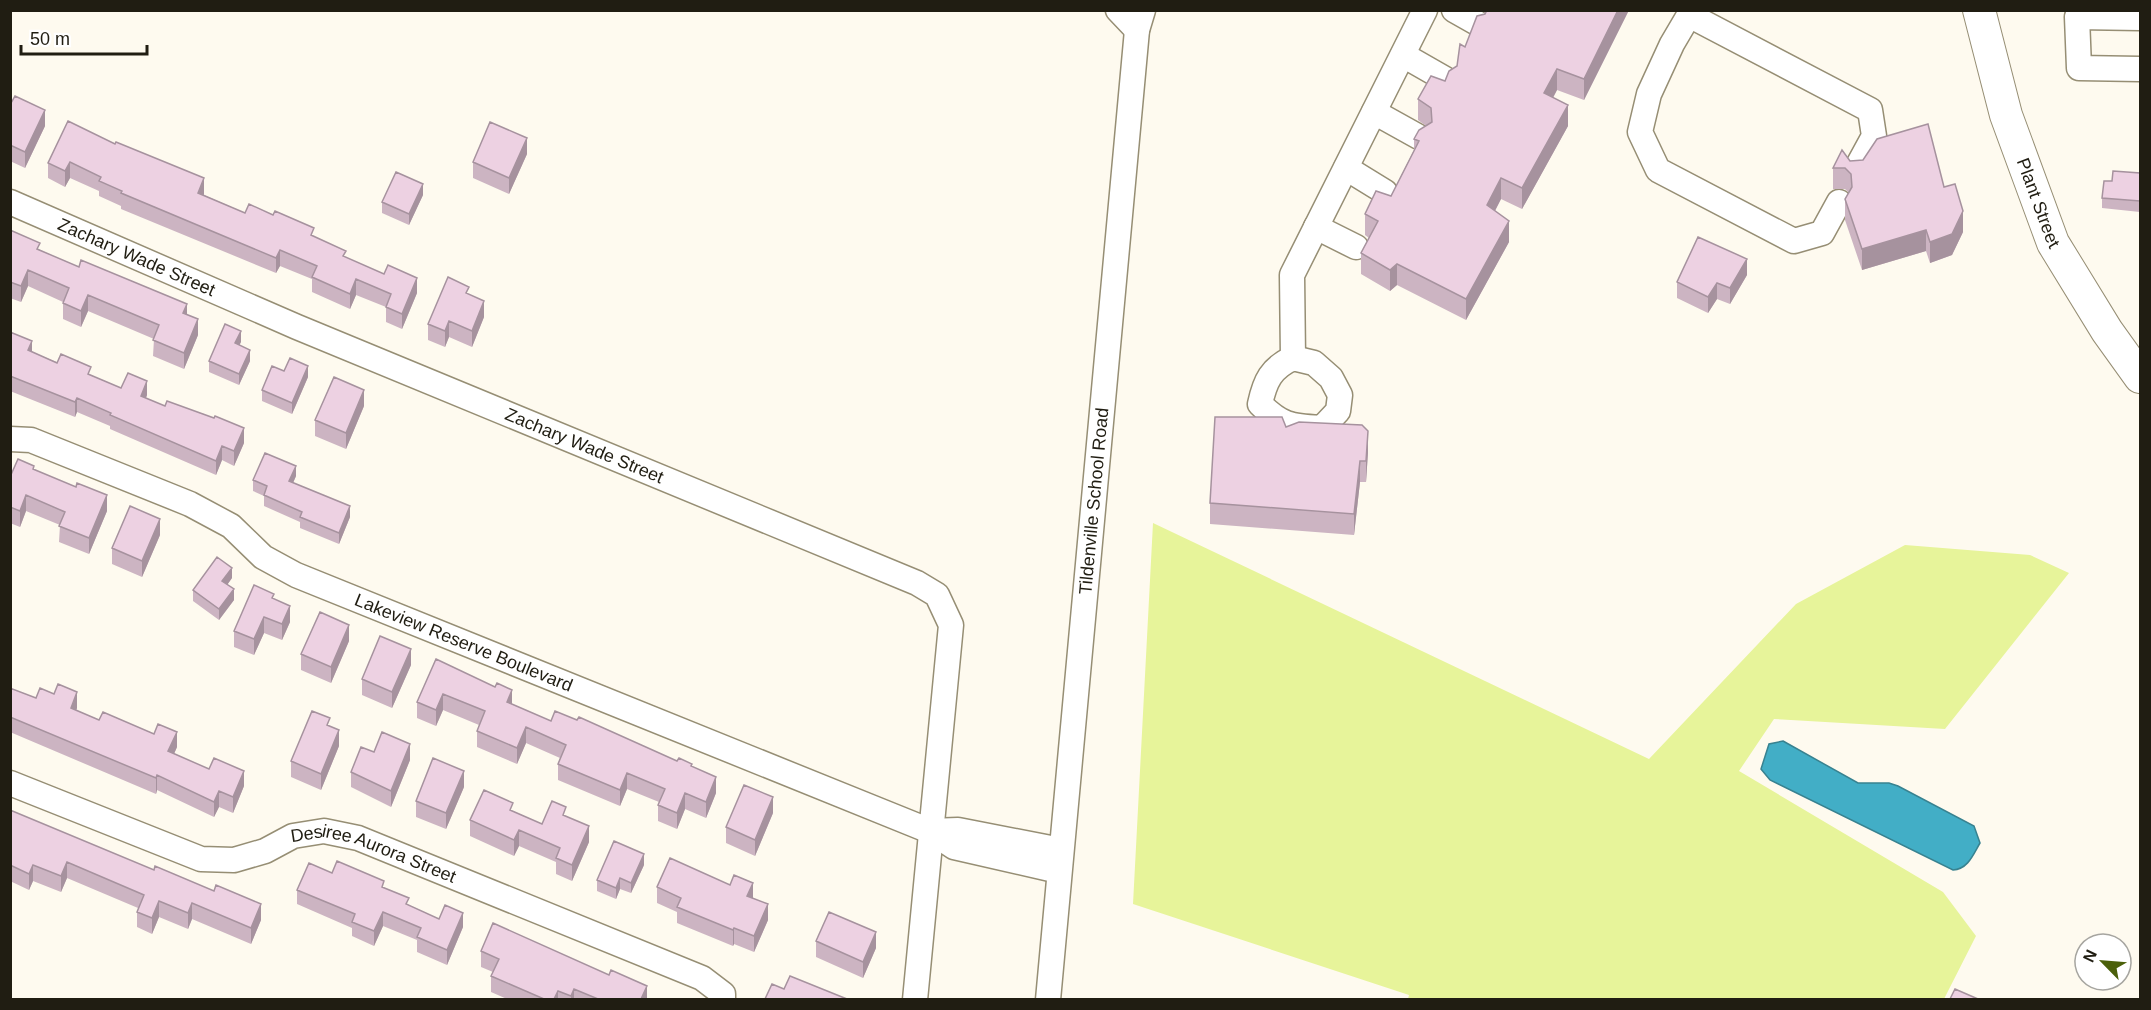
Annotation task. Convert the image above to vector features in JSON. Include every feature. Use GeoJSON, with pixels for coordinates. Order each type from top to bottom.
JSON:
{"type":"FeatureCollection","features":[{"type":"Feature","properties":{"kind":"main road","name":"Plant Street"},"geometry":{"type":"LineString","coordinates":[[1979,10],[2006,115],[2053,243],[2107,332],[2140,376]]}},
{"type":"Feature","properties":{"kind":"street","name":"Tildenville School Road"},"geometry":{"type":"LineString","coordinates":[[1048,999],[1140,20],[1118,10]]}},
{"type":"Feature","properties":{"kind":"street"},"geometry":{"type":"LineString","coordinates":[[1293,358],[1292,275],[1425,10]]}},
{"type":"Feature","properties":{"kind":"street"},"geometry":{"type":"LineString","coordinates":[[1454,10],[1477,23]]}},
{"type":"Feature","properties":{"kind":"street"},"geometry":{"type":"LineString","coordinates":[[1839,202],[1822,233],[1794,241],[1658,170],[1640,132],[1649,94],[1691,13],[1870,110],[1874,136],[1856,169]]}},
{"type":"Feature","properties":{"kind":"street"},"geometry":{"type":"LineString","coordinates":[[2140,18],[2077,17],[2079,68],[2140,69]]}},
{"type":"Feature","properties":{"kind":"street"},"geometry":{"type":"LineString","coordinates":[[1403,55],[1444,79]]}},
{"type":"Feature","properties":{"kind":"street"},"geometry":{"type":"LineString","coordinates":[[1374,111],[1419,137]]}},
{"type":"Feature","properties":{"kind":"street"},"geometry":{"type":"LineString","coordinates":[[1346,168],[1385,192]]}},
{"type":"Feature","properties":{"kind":"street","name":"Zachary Wade Street"},"geometry":{"type":"LineString","coordinates":[[10,202],[297,327],[917,584],[937,595],[951,625],[930,831]]}},
{"type":"Feature","properties":{"kind":"street"},"geometry":{"type":"LineString","coordinates":[[1316,227],[1356,247]]}},
{"type":"Feature","properties":{"kind":"street","name":"Lakeview Reserve Boulevard"},"geometry":{"type":"LineString","coordinates":[[10,439],[31,440],[190,504],[231,526],[263,557],[296,575],[930,831],[954,847],[1060,860]]}},
{"type":"Feature","properties":{"kind":"street","name":"Desiree Aurora Street"},"geometry":{"type":"LineString","coordinates":[[10,783],[201,859],[234,860],[265,851],[293,836],[324,831],[358,838],[702,978],[723,994],[723,999]]}},
{"type":"Feature","properties":{"kind":"street"},"geometry":{"type":"LineString","coordinates":[[915,999],[930,831]]}},
{"type":"Feature","properties":{"kind":"green space"},"geometry":{"type":"Polygon","coordinates":[[[1153,523],[1649,759],[1796,604],[1905,545],[2030,555],[2069,573],[1945,729],[1774,719],[1739,771],[1943,892],[1976,936],[1944,999],[1408,999],[1409,995],[1133,904],[1153,523]]]}},
{"type":"Feature","properties":{"kind":"water"},"geometry":{"type":"Polygon","coordinates":[[[1783,741],[1858,783],[1889,783],[1898,786],[1974,826],[1980,843],[1963,867],[1953,870],[1770,780],[1761,769],[1769,744],[1783,741]]]}},
{"type":"Feature","properties":{"kind":"building"},"geometry":{"type":"Polygon","coordinates":[[[1487,10],[1618,10],[1584,79],[1557,69],[1544,93],[1568,105],[1522,188],[1501,178],[1487,205],[1509,221],[1466,299],[1397,264],[1390,270],[1361,253],[1378,221],[1365,214],[1376,191],[1391,196],[1419,141],[1414,139],[1419,130],[1432,122],[1431,108],[1418,99],[1431,76],[1445,81],[1449,71],[1457,66],[1460,44],[1465,47],[1477,16],[1485,14],[1487,10]]]}},
{"type":"Feature","properties":{"kind":"building"},"geometry":{"type":"Polygon","coordinates":[[[15,96],[45,110],[25,152],[10,145],[10,105],[15,96]]]}},
{"type":"Feature","properties":{"kind":"building"},"geometry":{"type":"Polygon","coordinates":[[[68,121],[115,144],[116,142],[204,178],[198,193],[245,213],[249,204],[273,215],[275,211],[314,228],[311,235],[346,251],[343,256],[384,274],[388,265],[417,278],[402,314],[386,307],[391,294],[356,279],[350,294],[312,277],[317,266],[280,250],[276,258],[121,193],[122,191],[99,181],[101,177],[70,162],[65,171],[48,163],[68,121]]]}},
{"type":"Feature","properties":{"kind":"building"},"geometry":{"type":"Polygon","coordinates":[[[490,122],[527,138],[509,178],[473,162],[490,122]]]}},
{"type":"Feature","properties":{"kind":"building"},"geometry":{"type":"Polygon","coordinates":[[[1928,124],[1944,187],[1955,184],[1963,211],[1952,234],[1930,242],[1926,230],[1862,249],[1845,199],[1852,187],[1851,174],[1845,168],[1833,168],[1842,150],[1850,161],[1863,160],[1877,139],[1928,124]]]}},
{"type":"Feature","properties":{"kind":"building"},"geometry":{"type":"Polygon","coordinates":[[[2113,171],[2140,173],[2140,201],[2102,198],[2104,181],[2112,181],[2113,171]]]}},
{"type":"Feature","properties":{"kind":"building"},"geometry":{"type":"Polygon","coordinates":[[[396,172],[423,184],[409,214],[382,202],[396,172]]]}},
{"type":"Feature","properties":{"kind":"building"},"geometry":{"type":"Polygon","coordinates":[[[10,230],[40,243],[37,249],[79,267],[81,260],[187,304],[183,313],[198,319],[184,353],[153,340],[159,325],[88,295],[81,311],[63,303],[69,288],[28,270],[21,286],[10,282],[10,230]]]}},
{"type":"Feature","properties":{"kind":"building"},"geometry":{"type":"Polygon","coordinates":[[[1698,237],[1747,259],[1730,288],[1717,283],[1708,297],[1677,282],[1698,237]]]}},
{"type":"Feature","properties":{"kind":"building"},"geometry":{"type":"Polygon","coordinates":[[[448,277],[469,287],[466,293],[484,301],[472,331],[449,321],[445,331],[428,324],[448,277]]]}},
{"type":"Feature","properties":{"kind":"building"},"geometry":{"type":"Polygon","coordinates":[[[225,324],[241,331],[235,343],[250,350],[239,374],[209,361],[225,324]]]}},
{"type":"Feature","properties":{"kind":"building"},"geometry":{"type":"Polygon","coordinates":[[[10,332],[32,341],[28,350],[57,363],[61,354],[91,367],[88,374],[121,388],[128,373],[147,381],[141,396],[165,406],[167,401],[244,428],[234,451],[222,446],[216,461],[110,415],[111,413],[77,398],[75,402],[10,376],[10,332]]]}},
{"type":"Feature","properties":{"kind":"building"},"geometry":{"type":"Polygon","coordinates":[[[290,358],[308,366],[292,403],[262,390],[272,366],[284,371],[290,358]]]}},
{"type":"Feature","properties":{"kind":"building"},"geometry":{"type":"Polygon","coordinates":[[[334,377],[364,390],[346,433],[315,420],[334,377]]]}},
{"type":"Feature","properties":{"kind":"building"},"geometry":{"type":"Polygon","coordinates":[[[1215,417],[1282,417],[1286,427],[1299,422],[1362,425],[1368,431],[1366,461],[1360,461],[1354,514],[1210,503],[1215,417]]]}},
{"type":"Feature","properties":{"kind":"building"},"geometry":{"type":"Polygon","coordinates":[[[265,453],[296,466],[289,481],[350,506],[339,533],[300,517],[302,512],[264,495],[267,486],[253,480],[265,453]]]}},
{"type":"Feature","properties":{"kind":"building"},"geometry":{"type":"Polygon","coordinates":[[[18,459],[34,466],[33,469],[76,487],[77,483],[107,495],[89,538],[59,526],[65,512],[26,495],[20,511],[10,507],[10,477],[18,459]]]}},
{"type":"Feature","properties":{"kind":"building"},"geometry":{"type":"Polygon","coordinates":[[[130,506],[160,519],[142,561],[112,548],[130,506]]]}},
{"type":"Feature","properties":{"kind":"building"},"geometry":{"type":"Polygon","coordinates":[[[217,557],[232,568],[222,581],[234,589],[219,609],[193,590],[217,557]]]}},
{"type":"Feature","properties":{"kind":"building"},"geometry":{"type":"Polygon","coordinates":[[[254,585],[274,594],[272,598],[290,606],[282,624],[264,617],[254,639],[234,631],[254,585]]]}},
{"type":"Feature","properties":{"kind":"building"},"geometry":{"type":"Polygon","coordinates":[[[320,612],[349,625],[331,667],[301,654],[320,612]]]}},
{"type":"Feature","properties":{"kind":"building"},"geometry":{"type":"Polygon","coordinates":[[[380,636],[411,649],[392,692],[362,679],[380,636]]]}},
{"type":"Feature","properties":{"kind":"building"},"geometry":{"type":"Polygon","coordinates":[[[436,659],[495,687],[497,683],[512,690],[507,702],[551,721],[555,711],[577,720],[579,717],[677,761],[679,758],[692,764],[691,766],[716,777],[706,802],[685,793],[677,813],[658,805],[665,789],[627,773],[620,790],[558,764],[566,745],[526,727],[517,748],[477,731],[485,711],[443,694],[436,710],[417,702],[436,659]]]}},
{"type":"Feature","properties":{"kind":"building"},"geometry":{"type":"Polygon","coordinates":[[[58,684],[77,692],[71,708],[99,720],[103,712],[154,734],[158,724],[177,732],[168,751],[209,769],[214,758],[244,771],[233,797],[219,791],[214,802],[157,775],[156,778],[10,717],[10,688],[36,698],[40,688],[54,694],[58,684]]]}},
{"type":"Feature","properties":{"kind":"building"},"geometry":{"type":"Polygon","coordinates":[[[312,711],[330,718],[327,725],[339,730],[321,774],[291,761],[312,711]]]}},
{"type":"Feature","properties":{"kind":"building"},"geometry":{"type":"Polygon","coordinates":[[[382,732],[410,744],[391,791],[351,772],[361,747],[374,752],[382,732]]]}},
{"type":"Feature","properties":{"kind":"building"},"geometry":{"type":"Polygon","coordinates":[[[433,758],[464,771],[446,813],[416,801],[433,758]]]}},
{"type":"Feature","properties":{"kind":"building"},"geometry":{"type":"Polygon","coordinates":[[[744,785],[773,797],[755,840],[726,827],[744,785]]]}},
{"type":"Feature","properties":{"kind":"building"},"geometry":{"type":"Polygon","coordinates":[[[484,790],[513,803],[510,810],[542,824],[552,801],[566,807],[563,815],[589,826],[572,865],[556,858],[560,848],[519,830],[514,840],[470,820],[484,790]]]}},
{"type":"Feature","properties":{"kind":"building"},"geometry":{"type":"Polygon","coordinates":[[[10,810],[154,870],[155,866],[214,891],[216,885],[261,904],[251,928],[192,903],[188,913],[159,901],[152,918],[137,912],[144,895],[67,862],[61,876],[33,865],[29,874],[10,865],[10,810]]]}},
{"type":"Feature","properties":{"kind":"building"},"geometry":{"type":"Polygon","coordinates":[[[614,841],[644,854],[631,883],[620,878],[616,888],[597,880],[614,841]]]}},
{"type":"Feature","properties":{"kind":"building"},"geometry":{"type":"Polygon","coordinates":[[[670,858],[730,885],[734,875],[753,883],[747,896],[768,904],[754,936],[677,907],[681,898],[657,887],[670,858]]]}},
{"type":"Feature","properties":{"kind":"building"},"geometry":{"type":"Polygon","coordinates":[[[337,861],[384,881],[382,887],[409,898],[406,904],[439,919],[445,905],[463,913],[447,950],[417,937],[421,928],[383,912],[374,931],[352,922],[355,914],[297,890],[309,863],[332,873],[337,861]]]}},
{"type":"Feature","properties":{"kind":"building"},"geometry":{"type":"Polygon","coordinates":[[[829,912],[876,932],[863,962],[816,941],[829,912]]]}},
{"type":"Feature","properties":{"kind":"building"},"geometry":{"type":"Polygon","coordinates":[[[493,923],[609,975],[611,970],[647,986],[641,999],[598,999],[574,989],[571,996],[558,991],[554,999],[544,999],[491,976],[499,959],[481,951],[493,923]]]}},
{"type":"Feature","properties":{"kind":"building"},"geometry":{"type":"Polygon","coordinates":[[[790,976],[847,999],[765,999],[772,984],[784,989],[790,976]]]}},
{"type":"Feature","properties":{"kind":"building"},"geometry":{"type":"Polygon","coordinates":[[[1955,989],[1978,999],[1950,999],[1955,989]]]}}]}
